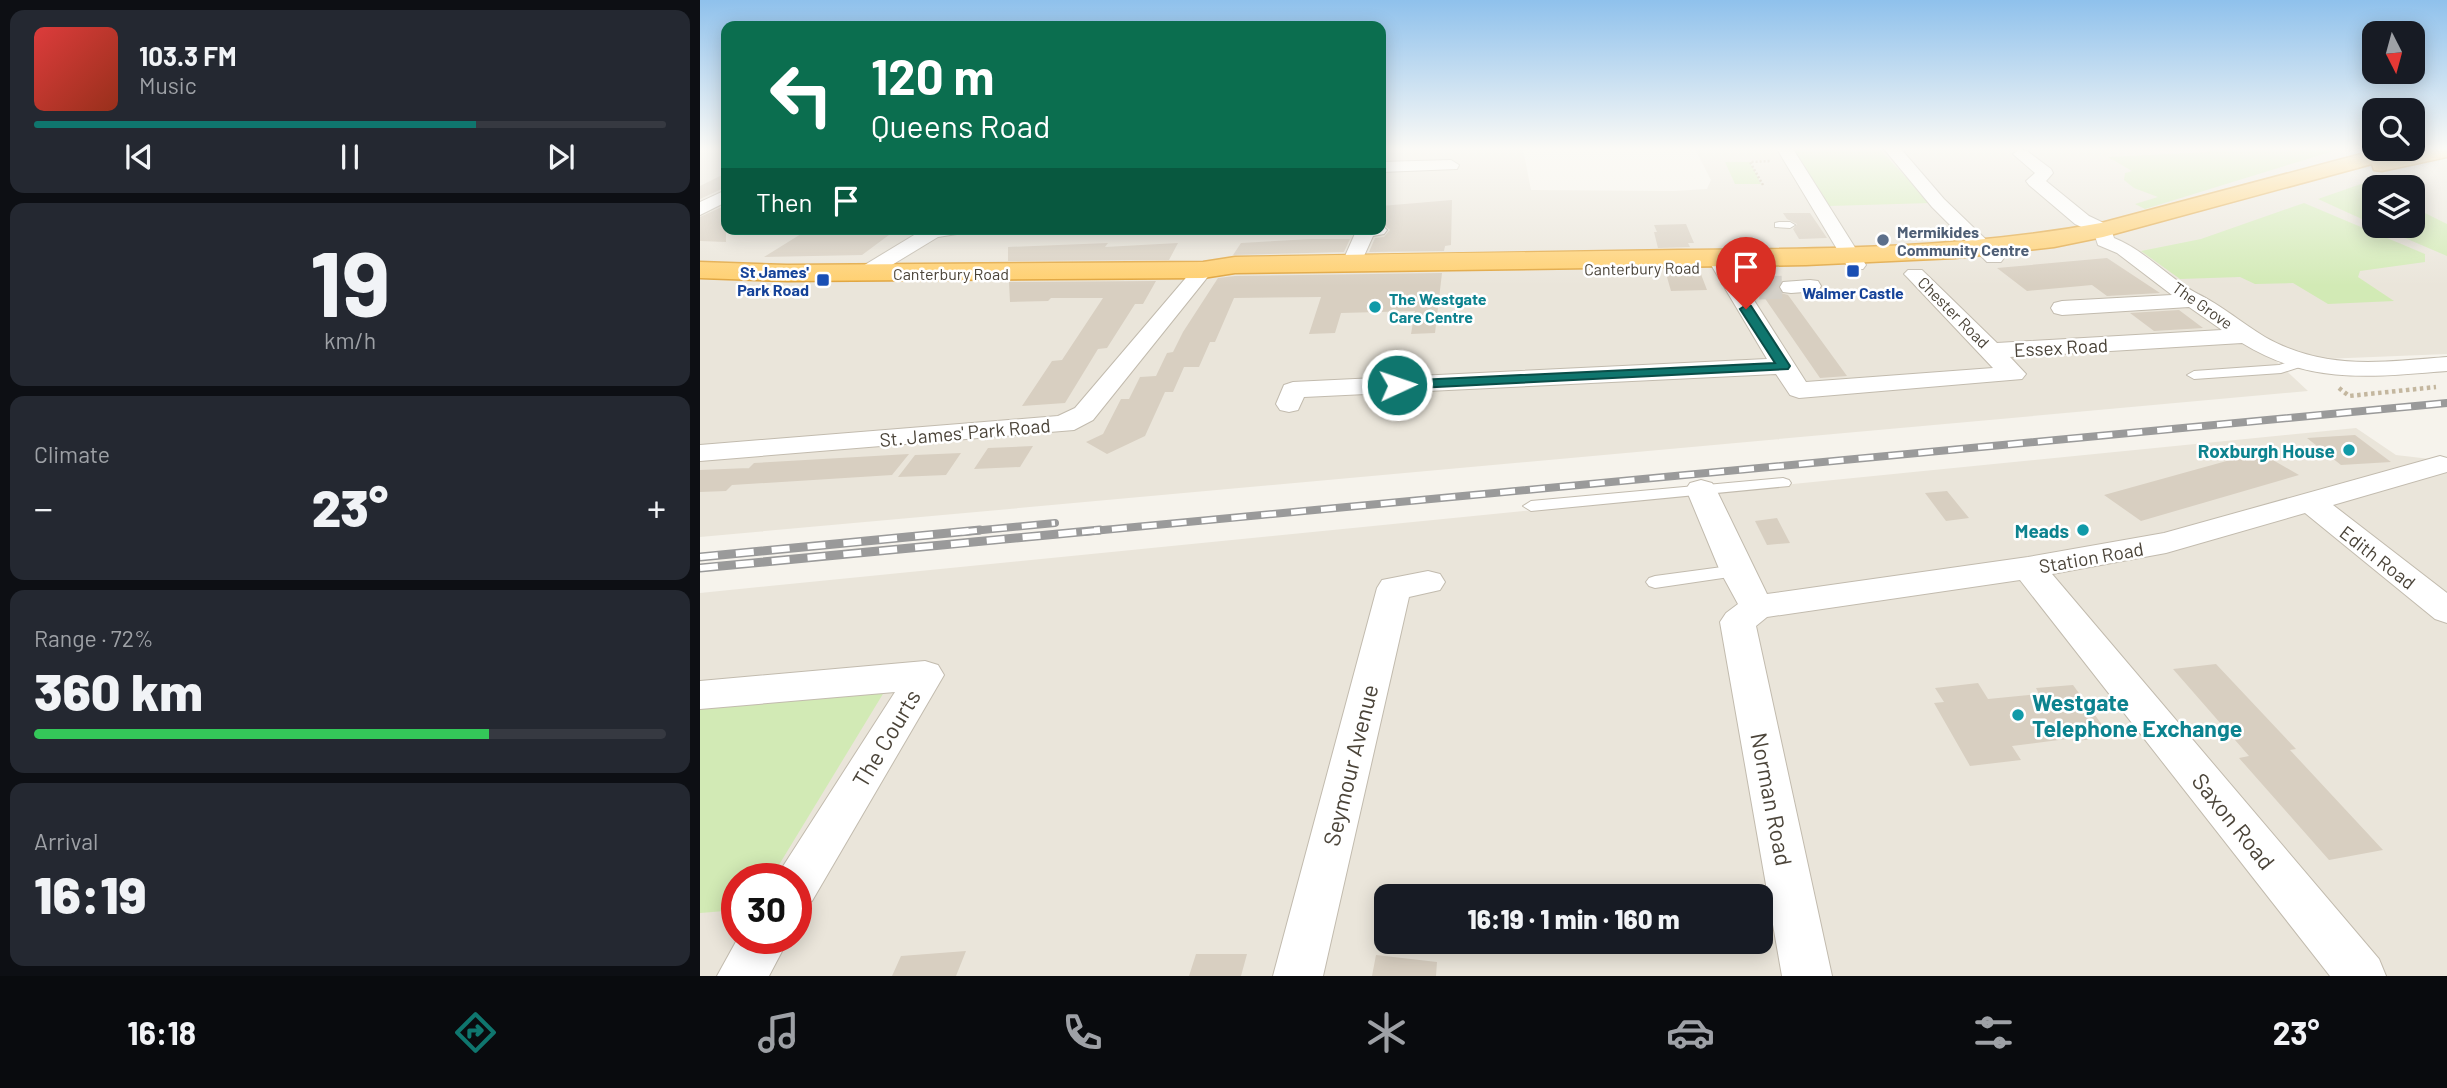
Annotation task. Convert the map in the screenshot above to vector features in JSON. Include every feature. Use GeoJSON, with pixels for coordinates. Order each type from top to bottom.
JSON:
{"type":"FeatureCollection","features":[{"type":"Feature","properties":{"kind":"highway","name":"Canterbury Road"},"geometry":{"type":"LineString","coordinates":[[2104,236],[2241,195]]}},
{"type":"Feature","properties":{"kind":"highway","name":"Canterbury Road"},"geometry":{"type":"LineString","coordinates":[[700,270],[865,273],[1203,270],[1234,265],[1352,263],[1725,271],[1853,260],[1988,254],[2104,236],[2265,195]]}},
{"type":"Feature","properties":{"kind":"highway","name":"Canterbury Road"},"geometry":{"type":"LineString","coordinates":[[1203,270],[1228,275],[1465,266]]}},
{"type":"Feature","properties":{"kind":"street"},"geometry":{"type":"LineString","coordinates":[[1809,195],[1824,224],[1853,260]]}},
{"type":"Feature","properties":{"kind":"street"},"geometry":{"type":"LineString","coordinates":[[1934,195],[1988,254]]}},
{"type":"Feature","properties":{"kind":"street","name":"The Grove"},"geometry":{"type":"LineString","coordinates":[[2051,195],[2104,236],[2248,336],[2277,353],[2303,363],[2350,370],[2447,364]]}},
{"type":"Feature","properties":{"kind":"street"},"geometry":{"type":"LineString","coordinates":[[700,211],[721,198]]}},
{"type":"Feature","properties":{"kind":"street"},"geometry":{"type":"LineString","coordinates":[[700,211],[721,216]]}},
{"type":"Feature","properties":{"kind":"street"},"geometry":{"type":"LineString","coordinates":[[865,273],[928,235]]}},
{"type":"Feature","properties":{"kind":"street"},"geometry":{"type":"LineString","coordinates":[[1352,263],[1364,235]]}},
{"type":"Feature","properties":{"kind":"street","name":"St. James' Park Road"},"geometry":{"type":"LineString","coordinates":[[700,453],[1064,424],[1084,414],[1203,270]]}},
{"type":"Feature","properties":{"kind":"street"},"geometry":{"type":"LineString","coordinates":[[1725,271],[1759,288]]}},
{"type":"Feature","properties":{"kind":"street"},"geometry":{"type":"LineString","coordinates":[[1289,404],[1293,390],[1783,366],[1725,271]]}},
{"type":"Feature","properties":{"kind":"street","name":"Chester Road"},"geometry":{"type":"LineString","coordinates":[[1915,274],[1992,351]]}},
{"type":"Feature","properties":{"kind":"street"},"geometry":{"type":"LineString","coordinates":[[2062,308],[2196,300]]}},
{"type":"Feature","properties":{"kind":"street","name":"Essex Road"},"geometry":{"type":"LineString","coordinates":[[1992,351],[2248,336]]}},
{"type":"Feature","properties":{"kind":"street","name":"Essex Road"},"geometry":{"type":"LineString","coordinates":[[1783,366],[1799,390],[2013,374],[1992,351]]}},
{"type":"Feature","properties":{"kind":"street","name":"Station Road"},"geometry":{"type":"LineString","coordinates":[[1747,614],[2166,543],[2310,502],[2443,459]]}},
{"type":"Feature","properties":{"kind":"street","name":"Norman Road"},"geometry":{"type":"LineString","coordinates":[[1701,489],[1737,571],[1747,614],[1807,976]]}},
{"type":"Feature","properties":{"kind":"street","name":"Edith Road"},"geometry":{"type":"LineString","coordinates":[[2310,502],[2447,611]]}},
{"type":"Feature","properties":{"kind":"street","name":"Saxon Road"},"geometry":{"type":"LineString","coordinates":[[2028,568],[2361,976]]}},
{"type":"Feature","properties":{"kind":"street","name":"Seymour Avenue"},"geometry":{"type":"LineString","coordinates":[[1298,976],[1394,588],[1428,582]]}},
{"type":"Feature","properties":{"kind":"street","name":"The Courts"},"geometry":{"type":"LineString","coordinates":[[700,695],[925,674],[810,863]]}},
{"type":"Feature","properties":{"kind":"street"},"geometry":{"type":"LineString","coordinates":[[742,976],[755,954]]}},
{"type":"Feature","properties":{"kind":"lane"},"geometry":{"type":"LineString","coordinates":[[2194,375],[2280,369],[2303,363]]}},
{"type":"Feature","properties":{"kind":"lane"},"geometry":{"type":"LineString","coordinates":[[1531,506],[1783,483]]}},
{"type":"Feature","properties":{"kind":"lane"},"geometry":{"type":"LineString","coordinates":[[1655,582],[1737,571]]}},
{"type":"Feature","properties":{"kind":"path"},"geometry":{"type":"LineString","coordinates":[[2349,396],[2447,386]]}},
{"type":"Feature","properties":{"kind":"shaded area"},"geometry":{"type":"Polygon","coordinates":[[[700,195],[721,195],[721,235],[1386,235],[1386,195],[2362,195],[2362,238],[2425,238],[2425,195],[2447,195],[2447,354],[2276,361],[2308,391],[700,537],[700,195]]]}},
{"type":"Feature","properties":{"kind":"shaded area"},"geometry":{"type":"Polygon","coordinates":[[[2356,428],[2396,455],[2447,461],[2447,976],[700,976],[700,593],[2356,428]]]}},
{"type":"Feature","properties":{"kind":"green space"},"geometry":{"type":"Polygon","coordinates":[[[1821,195],[1923,195],[1931,203],[1829,206],[1821,195]]]}},
{"type":"Feature","properties":{"kind":"green space"},"geometry":{"type":"Polygon","coordinates":[[[2151,195],[2192,195],[2145,209],[2135,204],[2158,197],[2151,195]]]}},
{"type":"Feature","properties":{"kind":"green space"},"geometry":{"type":"Polygon","coordinates":[[[2331,195],[2362,195],[2362,219],[2318,199],[2331,195]]]}},
{"type":"Feature","properties":{"kind":"green space"},"geometry":{"type":"Polygon","coordinates":[[[2304,203],[2362,227],[2362,238],[2387,238],[2425,254],[2425,262],[2360,271],[2358,277],[2394,301],[2328,304],[2293,283],[2255,284],[2240,277],[2180,279],[2141,251],[2201,239],[2304,203]]]}},
{"type":"Feature","properties":{"kind":"green space"},"geometry":{"type":"Polygon","coordinates":[[[2425,213],[2447,224],[2447,256],[2405,238],[2425,238],[2425,213]]]}},
{"type":"Feature","properties":{"kind":"green space"},"geometry":{"type":"Polygon","coordinates":[[[889,684],[780,863],[721,863],[721,911],[700,913],[700,697],[889,684]]]}},
{"type":"Feature","properties":{"kind":"building"},"geometry":{"type":"Polygon","coordinates":[[[1452,200],[1451,245],[1445,246],[1444,251],[1369,252],[1375,238],[1384,237],[1390,230],[1386,226],[1386,206],[1452,200]]]}},
{"type":"Feature","properties":{"kind":"building"},"geometry":{"type":"Polygon","coordinates":[[[721,207],[721,235],[726,235],[726,242],[700,241],[700,217],[721,207]]]}},
{"type":"Feature","properties":{"kind":"building"},"geometry":{"type":"Polygon","coordinates":[[[1783,213],[1810,213],[1827,238],[1799,239],[1793,229],[1797,224],[1787,219],[1783,213]]]}},
{"type":"Feature","properties":{"kind":"building"},"geometry":{"type":"Polygon","coordinates":[[[1686,224],[1694,243],[1688,243],[1690,247],[1658,248],[1654,225],[1686,224]]]}},
{"type":"Feature","properties":{"kind":"building"},"geometry":{"type":"Polygon","coordinates":[[[799,235],[889,235],[862,255],[764,257],[799,235]]]}},
{"type":"Feature","properties":{"kind":"building"},"geometry":{"type":"Polygon","coordinates":[[[1350,239],[1344,252],[1233,255],[1241,243],[1350,239]]]}},
{"type":"Feature","properties":{"kind":"building"},"geometry":{"type":"Polygon","coordinates":[[[1108,243],[1105,247],[1178,243],[1169,260],[1008,261],[1008,247],[1108,243]]]}},
{"type":"Feature","properties":{"kind":"building"},"geometry":{"type":"Polygon","coordinates":[[[2107,258],[2160,293],[2107,296],[2092,285],[2027,291],[1997,268],[2107,258]]]}},
{"type":"Feature","properties":{"kind":"building"},"geometry":{"type":"Polygon","coordinates":[[[1699,269],[1707,290],[1671,291],[1665,270],[1699,269]]]}},
{"type":"Feature","properties":{"kind":"building"},"geometry":{"type":"Polygon","coordinates":[[[1442,273],[1435,333],[1411,334],[1415,311],[1341,313],[1335,333],[1309,334],[1321,297],[1234,298],[1215,342],[1210,342],[1199,367],[1184,367],[1173,392],[1165,392],[1145,436],[1107,454],[1086,442],[1103,434],[1121,399],[1129,399],[1140,377],[1156,376],[1167,353],[1173,352],[1218,278],[1442,273]]]}},
{"type":"Feature","properties":{"kind":"building"},"geometry":{"type":"Polygon","coordinates":[[[1156,281],[1143,304],[1135,304],[1107,348],[1098,349],[1065,403],[1022,406],[1052,361],[1062,360],[1103,298],[1051,298],[1048,301],[1010,302],[1009,282],[1156,281]]]}},
{"type":"Feature","properties":{"kind":"building"},"geometry":{"type":"Polygon","coordinates":[[[1755,284],[1779,284],[1781,293],[1788,295],[1847,376],[1820,378],[1755,284]]]}},
{"type":"Feature","properties":{"kind":"building"},"geometry":{"type":"Polygon","coordinates":[[[2179,310],[2203,328],[2154,331],[2130,313],[2179,310]]]}},
{"type":"Feature","properties":{"kind":"building","name":"Roxburgh House"},"geometry":{"type":"Polygon","coordinates":[[[2355,435],[2391,462],[2341,465],[2307,438],[2355,435]]]}},
{"type":"Feature","properties":{"kind":"building"},"geometry":{"type":"Polygon","coordinates":[[[1033,446],[1020,467],[974,469],[988,448],[1033,446]]]}},
{"type":"Feature","properties":{"kind":"building"},"geometry":{"type":"Polygon","coordinates":[[[2259,452],[2299,475],[2141,521],[2104,495],[2259,452]]]}},
{"type":"Feature","properties":{"kind":"building"},"geometry":{"type":"Polygon","coordinates":[[[961,453],[946,475],[898,477],[915,455],[961,453]]]}},
{"type":"Feature","properties":{"kind":"building"},"geometry":{"type":"Polygon","coordinates":[[[909,454],[892,475],[732,485],[754,463],[909,454]]]}},
{"type":"Feature","properties":{"kind":"building"},"geometry":{"type":"Polygon","coordinates":[[[749,468],[726,491],[700,492],[700,470],[749,468]]]}},
{"type":"Feature","properties":{"kind":"building"},"geometry":{"type":"Polygon","coordinates":[[[1947,491],[1969,518],[1946,521],[1925,493],[1947,491]]]}},
{"type":"Feature","properties":{"kind":"building"},"geometry":{"type":"Polygon","coordinates":[[[1777,518],[1790,543],[1767,545],[1755,521],[1777,518]]]}},
{"type":"Feature","properties":{"kind":"building"},"geometry":{"type":"Polygon","coordinates":[[[2216,664],[2296,749],[2290,750],[2383,850],[2329,860],[2239,758],[2249,756],[2173,669],[2216,664]]]}},
{"type":"Feature","properties":{"kind":"building","name":"Westgate Telephone Exchange"},"geometry":{"type":"Polygon","coordinates":[[[1978,683],[1988,699],[2039,694],[2036,688],[2073,685],[2111,737],[2076,741],[2074,738],[2012,746],[2021,760],[1970,766],[1934,703],[1944,702],[1935,688],[1978,683]]]}},
{"type":"Feature","properties":{"kind":"building"},"geometry":{"type":"Polygon","coordinates":[[[966,951],[956,976],[892,976],[901,956],[966,951]]]}},
{"type":"Feature","properties":{"kind":"building"},"geometry":{"type":"Polygon","coordinates":[[[1196,954],[1247,954],[1241,976],[1189,976],[1196,954]]]}},
{"type":"Feature","properties":{"kind":"building"},"geometry":{"type":"Polygon","coordinates":[[[1376,955],[1437,962],[1436,976],[1372,976],[1376,955]]]}},
{"type":"Feature","properties":{"kind":"tunnel"},"geometry":{"type":"LineString","coordinates":[[1759,288],[1791,287]]}},
{"type":"Feature","properties":{"kind":"railway"},"geometry":{"type":"LineString","coordinates":[[1082,532],[2447,403]]}},
{"type":"Feature","properties":{"kind":"railway"},"geometry":{"type":"LineString","coordinates":[[962,532],[1055,523]]}},
{"type":"Feature","properties":{"kind":"railway"},"geometry":{"type":"LineString","coordinates":[[700,557],[980,530]]}},
{"type":"Feature","properties":{"kind":"railway"},"geometry":{"type":"LineString","coordinates":[[700,568],[1100,530]]}},
{"type":"Feature","properties":{"kind":"place","name":"Mermikides Community Centre"},"geometry":{"type":"Point","coordinates":[1883,240]}},
{"type":"Feature","properties":{"kind":"place","name":"Walmer Castle"},"geometry":{"type":"Point","coordinates":[1853,271]}},
{"type":"Feature","properties":{"kind":"place","name":"St James' Park Road"},"geometry":{"type":"Point","coordinates":[823,280]}},
{"type":"Feature","properties":{"kind":"place","name":"The Westgate Care Centre"},"geometry":{"type":"Point","coordinates":[1375,307]}},
{"type":"Feature","properties":{"kind":"place","name":"Roxburgh House"},"geometry":{"type":"Point","coordinates":[2349,450]}},
{"type":"Feature","properties":{"kind":"place","name":"Meads"},"geometry":{"type":"Point","coordinates":[2083,530]}},
{"type":"Feature","properties":{"kind":"place","name":"Westgate Telephone Exchange"},"geometry":{"type":"Point","coordinates":[2018,715]}},
{"type":"Feature","properties":{"kind":"route"},"geometry":{"type":"LineString","coordinates":[[1397,385],[1783,366],[1746,309]]}}]}
